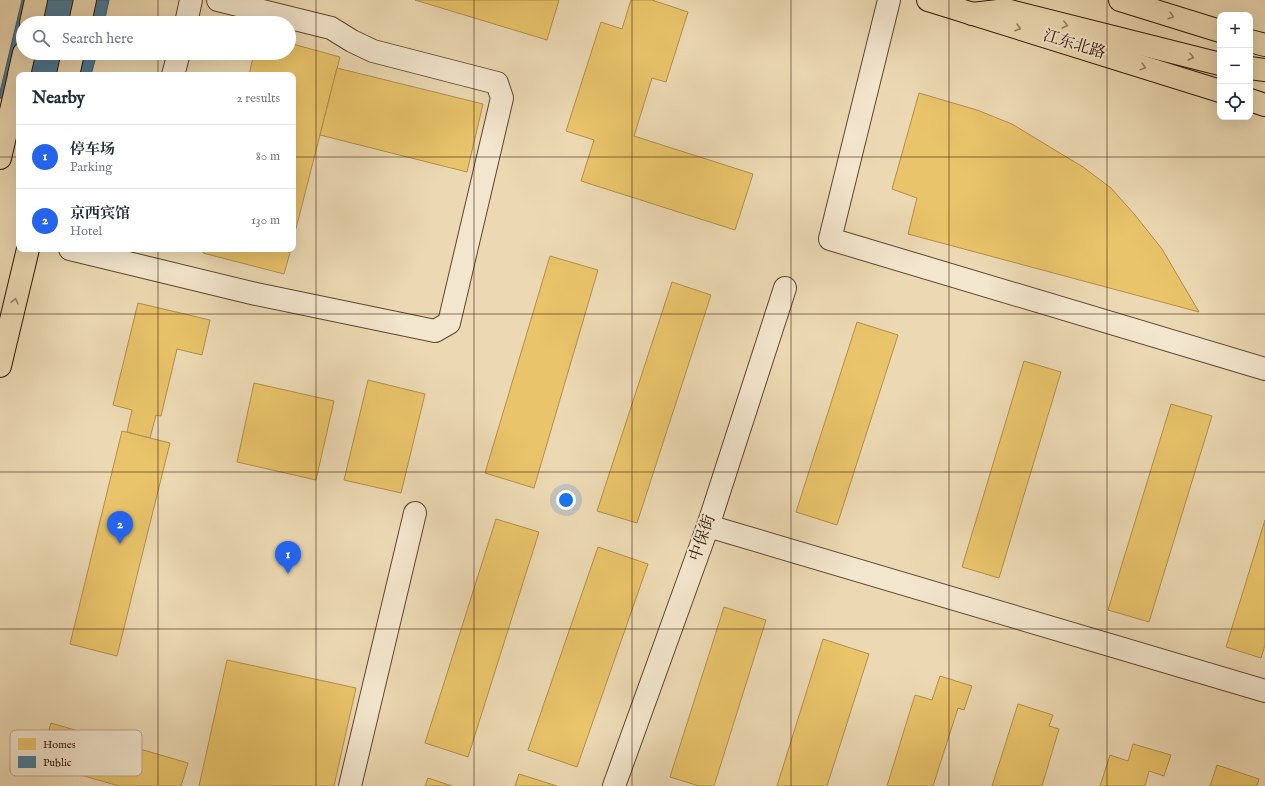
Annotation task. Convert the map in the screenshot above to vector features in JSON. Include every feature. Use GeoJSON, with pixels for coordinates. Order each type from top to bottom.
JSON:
{"type":"FeatureCollection","features":[{"type":"Feature","properties":{"kind":"main road"},"geometry":{"type":"LineString","coordinates":[[33,16],[36,0]]}},
{"type":"Feature","properties":{"kind":"main road"},"geometry":{"type":"LineString","coordinates":[[82,16],[85,0]]}},
{"type":"Feature","properties":{"kind":"main road","name":"江东北路"},"geometry":{"type":"LineString","coordinates":[[928,0],[1217,90]]}},
{"type":"Feature","properties":{"kind":"main road"},"geometry":{"type":"LineString","coordinates":[[1120,0],[1217,30]]}},
{"type":"Feature","properties":{"kind":"main road"},"geometry":{"type":"LineString","coordinates":[[972,14],[1006,10],[1217,63]]}},
{"type":"Feature","properties":{"kind":"main road"},"geometry":{"type":"LineString","coordinates":[[1253,42],[1265,45]]}},
{"type":"Feature","properties":{"kind":"main road"},"geometry":{"type":"LineString","coordinates":[[20,72],[22,60]]}},
{"type":"Feature","properties":{"kind":"main road"},"geometry":{"type":"LineString","coordinates":[[69,72],[71,60]]}},
{"type":"Feature","properties":{"kind":"main road"},"geometry":{"type":"LineString","coordinates":[[1253,68],[1265,70]]}},
{"type":"Feature","properties":{"kind":"main road"},"geometry":{"type":"LineString","coordinates":[[0,158],[16,88]]}},
{"type":"Feature","properties":{"kind":"main road"},"geometry":{"type":"LineString","coordinates":[[1253,101],[1265,105]]}},
{"type":"Feature","properties":{"kind":"main road"},"geometry":{"type":"LineString","coordinates":[[0,366],[27,252]]}},
{"type":"Feature","properties":{"kind":"street"},"geometry":{"type":"LineString","coordinates":[[188,16],[191,0]]}},
{"type":"Feature","properties":{"kind":"street"},"geometry":{"type":"LineString","coordinates":[[218,0],[283,16]]}},
{"type":"Feature","properties":{"kind":"street"},"geometry":{"type":"LineString","coordinates":[[889,0],[830,239],[1265,369]]}},
{"type":"Feature","properties":{"kind":"street"},"geometry":{"type":"LineString","coordinates":[[96,252],[131,256],[256,294],[435,331],[449,323],[502,98],[496,84],[374,51],[352,41],[331,28],[296,19]]}},
{"type":"Feature","properties":{"kind":"street"},"geometry":{"type":"LineString","coordinates":[[174,72],[177,60]]}},
{"type":"Feature","properties":{"kind":"street","name":"中保街"},"geometry":{"type":"LineString","coordinates":[[614,786],[708,526],[785,288]]}},
{"type":"Feature","properties":{"kind":"street"},"geometry":{"type":"LineString","coordinates":[[350,786],[415,513]]}},
{"type":"Feature","properties":{"kind":"street"},"geometry":{"type":"LineString","coordinates":[[708,526],[1265,691]]}},
{"type":"Feature","properties":{"kind":"building: Homes"},"geometry":{"type":"Polygon","coordinates":[[[415,0],[559,0],[547,40],[415,0]]]}},
{"type":"Feature","properties":{"kind":"building: Homes"},"geometry":{"type":"Polygon","coordinates":[[[631,0],[652,0],[688,12],[666,82],[652,78],[634,136],[753,174],[735,230],[581,181],[594,140],[566,131],[601,22],[622,29],[631,0]]]}},
{"type":"Feature","properties":{"kind":"building: Homes"},"geometry":{"type":"Polygon","coordinates":[[[296,45],[340,57],[296,228],[296,72],[250,72],[252,60],[296,60],[296,45]]]}},
{"type":"Feature","properties":{"kind":"building: Homes"},"geometry":{"type":"Polygon","coordinates":[[[337,68],[483,104],[467,172],[320,135],[337,68]]]}},
{"type":"Feature","properties":{"kind":"building: Homes"},"geometry":{"type":"Polygon","coordinates":[[[919,93],[977,110],[1012,124],[1083,167],[1111,188],[1162,249],[1199,312],[908,234],[917,198],[892,189],[919,93]]]}},
{"type":"Feature","properties":{"kind":"building: Homes"},"geometry":{"type":"Polygon","coordinates":[[[203,252],[290,252],[284,274],[203,252]]]}},
{"type":"Feature","properties":{"kind":"building: Homes"},"geometry":{"type":"Polygon","coordinates":[[[550,256],[598,270],[534,488],[485,473],[550,256]]]}},
{"type":"Feature","properties":{"kind":"building: Homes"},"geometry":{"type":"Polygon","coordinates":[[[672,282],[711,295],[637,523],[597,511],[672,282]]]}},
{"type":"Feature","properties":{"kind":"building: Homes"},"geometry":{"type":"Polygon","coordinates":[[[138,303],[210,320],[202,355],[177,349],[161,416],[156,415],[150,438],[127,432],[132,410],[113,405],[138,303]]]}},
{"type":"Feature","properties":{"kind":"building: Homes"},"geometry":{"type":"Polygon","coordinates":[[[857,322],[898,335],[837,525],[796,512],[857,322]]]}},
{"type":"Feature","properties":{"kind":"building: Homes"},"geometry":{"type":"Polygon","coordinates":[[[1024,361],[1061,372],[999,578],[962,567],[1024,361]]]}},
{"type":"Feature","properties":{"kind":"building: Homes"},"geometry":{"type":"Polygon","coordinates":[[[368,380],[425,394],[401,493],[344,480],[368,380]]]}},
{"type":"Feature","properties":{"kind":"building: Homes"},"geometry":{"type":"Polygon","coordinates":[[[254,383],[334,401],[316,480],[237,462],[254,383]]]}},
{"type":"Feature","properties":{"kind":"building: Homes"},"geometry":{"type":"Polygon","coordinates":[[[1171,404],[1212,416],[1149,622],[1108,610],[1171,404]]]}},
{"type":"Feature","properties":{"kind":"building: Homes"},"geometry":{"type":"Polygon","coordinates":[[[122,431],[170,443],[117,656],[70,644],[122,431]]]}},
{"type":"Feature","properties":{"kind":"building: Homes"},"geometry":{"type":"Polygon","coordinates":[[[496,519],[539,532],[468,757],[425,743],[496,519]]]}},
{"type":"Feature","properties":{"kind":"building: Homes"},"geometry":{"type":"Polygon","coordinates":[[[1265,520],[1265,645],[1261,658],[1226,647],[1265,520]]]}},
{"type":"Feature","properties":{"kind":"building: Homes"},"geometry":{"type":"Polygon","coordinates":[[[598,547],[648,564],[577,767],[528,750],[598,547]]]}},
{"type":"Feature","properties":{"kind":"building: Homes"},"geometry":{"type":"Polygon","coordinates":[[[724,607],[766,620],[714,786],[699,786],[670,777],[724,607]]]}},
{"type":"Feature","properties":{"kind":"building: Homes"},"geometry":{"type":"Polygon","coordinates":[[[823,639],[869,654],[827,786],[777,786],[823,639]]]}},
{"type":"Feature","properties":{"kind":"building: Homes"},"geometry":{"type":"Polygon","coordinates":[[[227,660],[356,688],[334,786],[199,786],[227,660]]]}},
{"type":"Feature","properties":{"kind":"building: Homes"},"geometry":{"type":"Polygon","coordinates":[[[940,676],[972,686],[964,710],[958,708],[933,786],[887,786],[915,695],[932,700],[940,676]]]}},
{"type":"Feature","properties":{"kind":"building: Homes"},"geometry":{"type":"Polygon","coordinates":[[[1018,704],[1053,715],[1049,726],[1059,729],[1042,786],[992,786],[1018,704]]]}},
{"type":"Feature","properties":{"kind":"building: Homes"},"geometry":{"type":"Polygon","coordinates":[[[51,723],[75,730],[49,730],[51,723]]]}},
{"type":"Feature","properties":{"kind":"building: Homes"},"geometry":{"type":"Polygon","coordinates":[[[1133,744],[1171,755],[1164,776],[1149,771],[1145,786],[1100,786],[1110,755],[1128,761],[1133,744]]]}},
{"type":"Feature","properties":{"kind":"building: Homes"},"geometry":{"type":"Polygon","coordinates":[[[142,750],[188,763],[181,786],[119,786],[84,776],[142,776],[142,750]]]}},
{"type":"Feature","properties":{"kind":"building: Homes"},"geometry":{"type":"Polygon","coordinates":[[[1217,765],[1259,779],[1257,786],[1210,786],[1217,765]]]}},
{"type":"Feature","properties":{"kind":"building: Homes"},"geometry":{"type":"Polygon","coordinates":[[[519,774],[557,786],[515,786],[519,774]]]}},
{"type":"Feature","properties":{"kind":"building: Homes"},"geometry":{"type":"Polygon","coordinates":[[[428,778],[452,786],[425,786],[428,778]]]}},
{"type":"Feature","properties":{"kind":"building: Public"},"geometry":{"type":"Polygon","coordinates":[[[22,0],[109,0],[106,16],[18,16],[22,0]]]}},
{"type":"Feature","properties":{"kind":"building: Public"},"geometry":{"type":"Polygon","coordinates":[[[16,25],[16,60],[95,60],[92,72],[16,72],[16,102],[0,98],[0,92],[16,25]]]}},
{"type":"Feature","properties":{"kind":"place","name":"京西宾馆"},"geometry":{"type":"Point","coordinates":[120,544]}},
{"type":"Feature","properties":{"kind":"place","name":"停车场"},"geometry":{"type":"Point","coordinates":[288,574]}}]}
